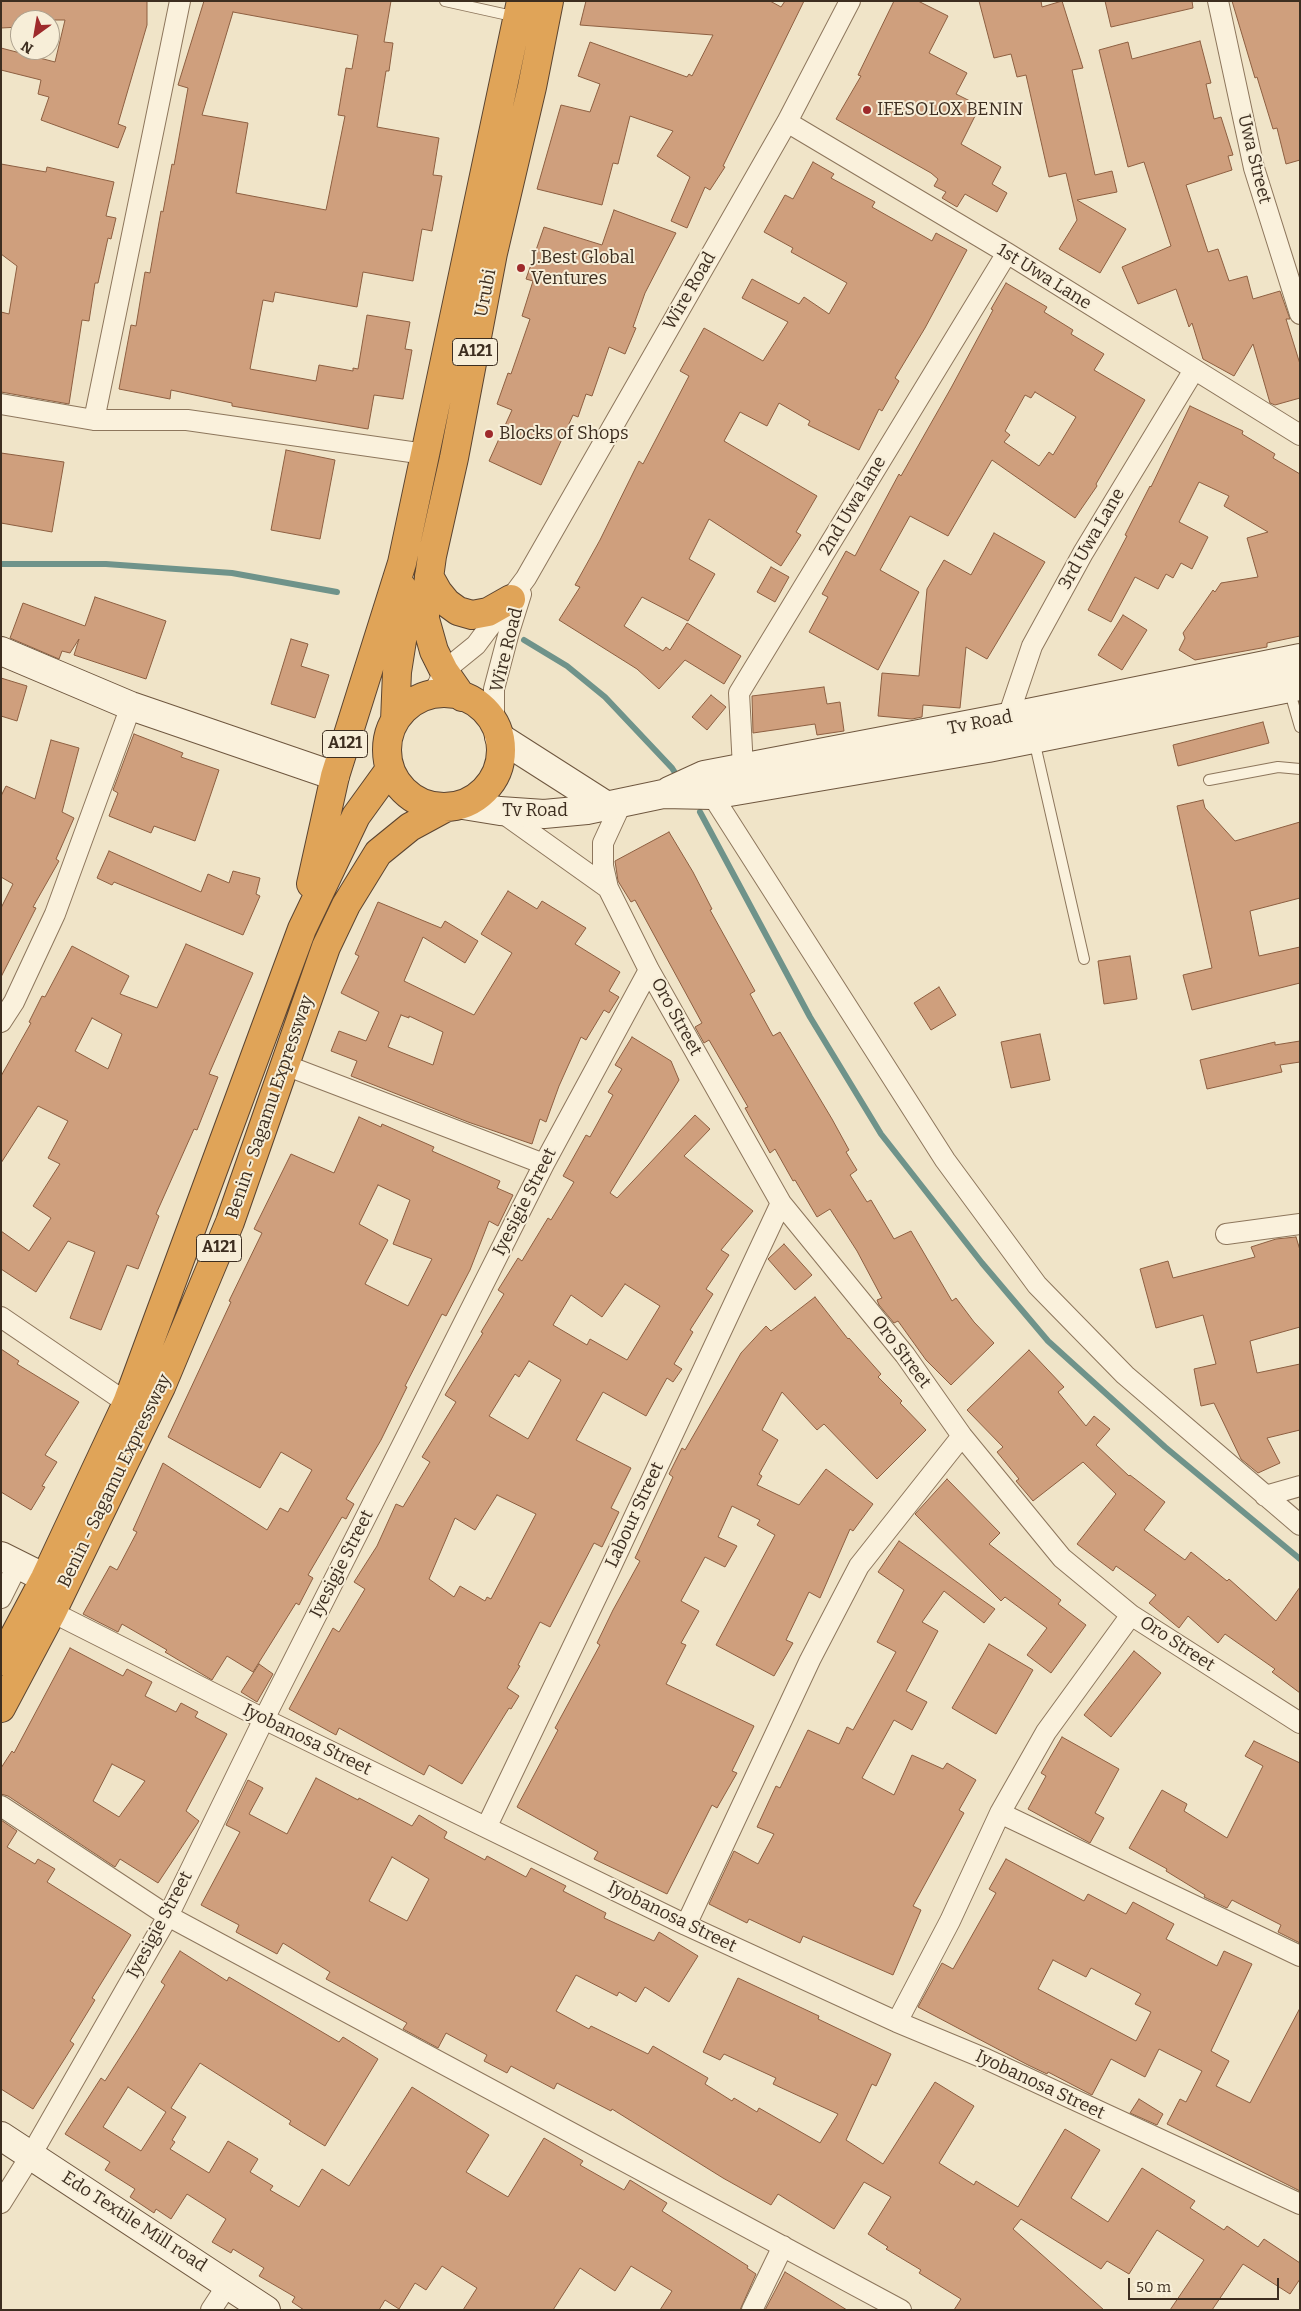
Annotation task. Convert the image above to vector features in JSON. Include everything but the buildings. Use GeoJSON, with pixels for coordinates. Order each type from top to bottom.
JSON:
{"type":"FeatureCollection","features":[{"type":"Feature","properties":{"kind":"highway","name":"Urubi"},"geometry":{"type":"LineString","coordinates":[[497,730],[475,703],[439,683],[425,619],[432,556],[454,458],[493,253],[532,87],[549,1]]}},
{"type":"Feature","properties":{"kind":"highway","name":"Urubi"},"geometry":{"type":"LineString","coordinates":[[402,563],[520,9]]}},
{"type":"Feature","properties":{"kind":"highway","name":"A121"},"geometry":{"type":"LineString","coordinates":[[402,563],[403,634],[397,672],[395,721],[388,744],[390,769],[398,785],[411,797],[427,805],[454,806],[481,794],[494,778],[501,758],[497,730]]}},
{"type":"Feature","properties":{"kind":"highway","name":"A121"},"geometry":{"type":"LineString","coordinates":[[302,929],[335,776],[402,563]]}},
{"type":"Feature","properties":{"kind":"highway"},"geometry":{"type":"LineString","coordinates":[[430,576],[438,592],[447,603],[458,611],[472,615],[488,612],[518,588]]}},
{"type":"Feature","properties":{"kind":"highway","name":"A121"},"geometry":{"type":"LineString","coordinates":[[395,721],[405,709],[439,683]]}},
{"type":"Feature","properties":{"kind":"highway","name":"A121"},"geometry":{"type":"LineString","coordinates":[[1,1661],[45,1578],[127,1403],[302,929],[356,816],[390,769]]}},
{"type":"Feature","properties":{"kind":"highway","name":"Benin - Sagamu Expressway"},"geometry":{"type":"LineString","coordinates":[[1,1708],[52,1612],[162,1387],[230,1222],[326,947],[346,905],[378,853],[410,827],[454,806]]}},
{"type":"Feature","properties":{"kind":"street"},"geometry":{"type":"LineString","coordinates":[[94,420],[180,1]]}},
{"type":"Feature","properties":{"kind":"street","name":"Wire Road"},"geometry":{"type":"LineString","coordinates":[[439,683],[476,644],[518,588],[787,122],[850,1]]}},
{"type":"Feature","properties":{"kind":"street","name":"Uwa Street"},"geometry":{"type":"LineString","coordinates":[[1218,1],[1254,168],[1300,314]]}},
{"type":"Feature","properties":{"kind":"street","name":"1st Uwa Lane"},"geometry":{"type":"LineString","coordinates":[[787,122],[1007,254],[1300,435]]}},
{"type":"Feature","properties":{"kind":"street","name":"2nd Uwa lane"},"geometry":{"type":"LineString","coordinates":[[743,768],[738,693],[1007,254]]}},
{"type":"Feature","properties":{"kind":"street","name":"3rd Uwa Lane"},"geometry":{"type":"LineString","coordinates":[[1008,718],[1032,646],[1083,553],[1194,370]]}},
{"type":"Feature","properties":{"kind":"street"},"geometry":{"type":"LineString","coordinates":[[1,404],[94,420],[187,420],[425,454]]}},
{"type":"Feature","properties":{"kind":"street","name":"Wire Road"},"geometry":{"type":"LineString","coordinates":[[497,730],[494,689],[518,588]]}},
{"type":"Feature","properties":{"kind":"street"},"geometry":{"type":"LineString","coordinates":[[1,651],[131,706],[335,776]]}},
{"type":"Feature","properties":{"kind":"street","name":"Tv Road"},"geometry":{"type":"LineString","coordinates":[[454,806],[544,814],[614,805],[663,794],[704,775],[1008,718],[1300,658]]}},
{"type":"Feature","properties":{"kind":"street","name":"Tv Road"},"geometry":{"type":"LineString","coordinates":[[663,794],[712,795],[1033,739],[1294,687]]}},
{"type":"Feature","properties":{"kind":"street"},"geometry":{"type":"LineString","coordinates":[[1,1022],[14,1002],[55,914],[131,706]]}},
{"type":"Feature","properties":{"kind":"street","name":"Tv Road"},"geometry":{"type":"LineString","coordinates":[[497,730],[614,805]]}},
{"type":"Feature","properties":{"kind":"street"},"geometry":{"type":"LineString","coordinates":[[712,795],[945,1160],[1037,1285],[1125,1375],[1300,1524]]}},
{"type":"Feature","properties":{"kind":"street","name":"Oro Street"},"geometry":{"type":"LineString","coordinates":[[614,805],[604,843],[603,866],[608,888],[649,970],[781,1203],[905,1355],[962,1436],[1062,1558],[1131,1614],[1300,1723]]}},
{"type":"Feature","properties":{"kind":"street","name":"Oro Street"},"geometry":{"type":"LineString","coordinates":[[500,811],[608,888]]}},
{"type":"Feature","properties":{"kind":"street","name":"Iyesigie Street"},"geometry":{"type":"LineString","coordinates":[[1,2203],[31,2155],[168,1916],[264,1719],[544,1164],[649,970]]}},
{"type":"Feature","properties":{"kind":"street"},"geometry":{"type":"LineString","coordinates":[[285,1065],[544,1164]]}},
{"type":"Feature","properties":{"kind":"street","name":"Labour Street"},"geometry":{"type":"LineString","coordinates":[[486,1826],[604,1581],[781,1203]]}},
{"type":"Feature","properties":{"kind":"street"},"geometry":{"type":"LineString","coordinates":[[1226,1234],[1300,1224]]}},
{"type":"Feature","properties":{"kind":"street"},"geometry":{"type":"LineString","coordinates":[[1,1317],[127,1403]]}},
{"type":"Feature","properties":{"kind":"street"},"geometry":{"type":"LineString","coordinates":[[686,1924],[810,1660],[859,1566],[962,1436]]}},
{"type":"Feature","properties":{"kind":"street"},"geometry":{"type":"LineString","coordinates":[[1265,1496],[1300,1486]]}},
{"type":"Feature","properties":{"kind":"street"},"geometry":{"type":"LineString","coordinates":[[1,1598],[10,1560],[45,1578]]}},
{"type":"Feature","properties":{"kind":"street","name":"Iyobanosa Street"},"geometry":{"type":"LineString","coordinates":[[52,1612],[264,1719],[686,1924],[897,2022],[986,2059],[1300,2204]]}},
{"type":"Feature","properties":{"kind":"street"},"geometry":{"type":"LineString","coordinates":[[897,2022],[950,1921],[1000,1813],[1046,1732],[1131,1614]]}},
{"type":"Feature","properties":{"kind":"street"},"geometry":{"type":"LineString","coordinates":[[1,1806],[168,1916],[901,2310]]}},
{"type":"Feature","properties":{"kind":"street"},"geometry":{"type":"LineString","coordinates":[[1000,1813],[1300,1956]]}},
{"type":"Feature","properties":{"kind":"street","name":"Edo Textile Mill road"},"geometry":{"type":"LineString","coordinates":[[1,2136],[266,2310]]}},
{"type":"Feature","properties":{"kind":"street"},"geometry":{"type":"LineString","coordinates":[[752,2310],[783,2246]]}},
{"type":"Feature","properties":{"kind":"street"},"geometry":{"type":"LineString","coordinates":[[211,2310],[228,2284]]}},
{"type":"Feature","properties":{"kind":"lane"},"geometry":{"type":"LineString","coordinates":[[445,1],[520,9]]}},
{"type":"Feature","properties":{"kind":"lane"},"geometry":{"type":"LineString","coordinates":[[1294,687],[1300,727]]}},
{"type":"Feature","properties":{"kind":"lane"},"geometry":{"type":"LineString","coordinates":[[1033,739],[1084,959]]}},
{"type":"Feature","properties":{"kind":"lane"},"geometry":{"type":"LineString","coordinates":[[1209,780],[1278,767],[1300,769]]}},
{"type":"Feature","properties":{"kind":"waterway"},"geometry":{"type":"LineString","coordinates":[[1,564],[106,564],[232,573],[337,592]]}},
{"type":"Feature","properties":{"kind":"waterway"},"geometry":{"type":"LineString","coordinates":[[524,640],[567,666],[605,697],[672,768],[679,779]]}},
{"type":"Feature","properties":{"kind":"waterway"},"geometry":{"type":"LineString","coordinates":[[700,812],[810,1017],[881,1134],[982,1263],[1048,1341],[1165,1447],[1300,1559]]}},
{"type":"Feature","properties":{"kind":"place","name":"IFESOLOX BENIN"},"geometry":{"type":"Point","coordinates":[867,110]}},
{"type":"Feature","properties":{"kind":"place","name":"J.Best Global Ventures"},"geometry":{"type":"Point","coordinates":[521,268]}},
{"type":"Feature","properties":{"kind":"place","name":"Blocks of Shops"},"geometry":{"type":"Point","coordinates":[489,434]}}]}
